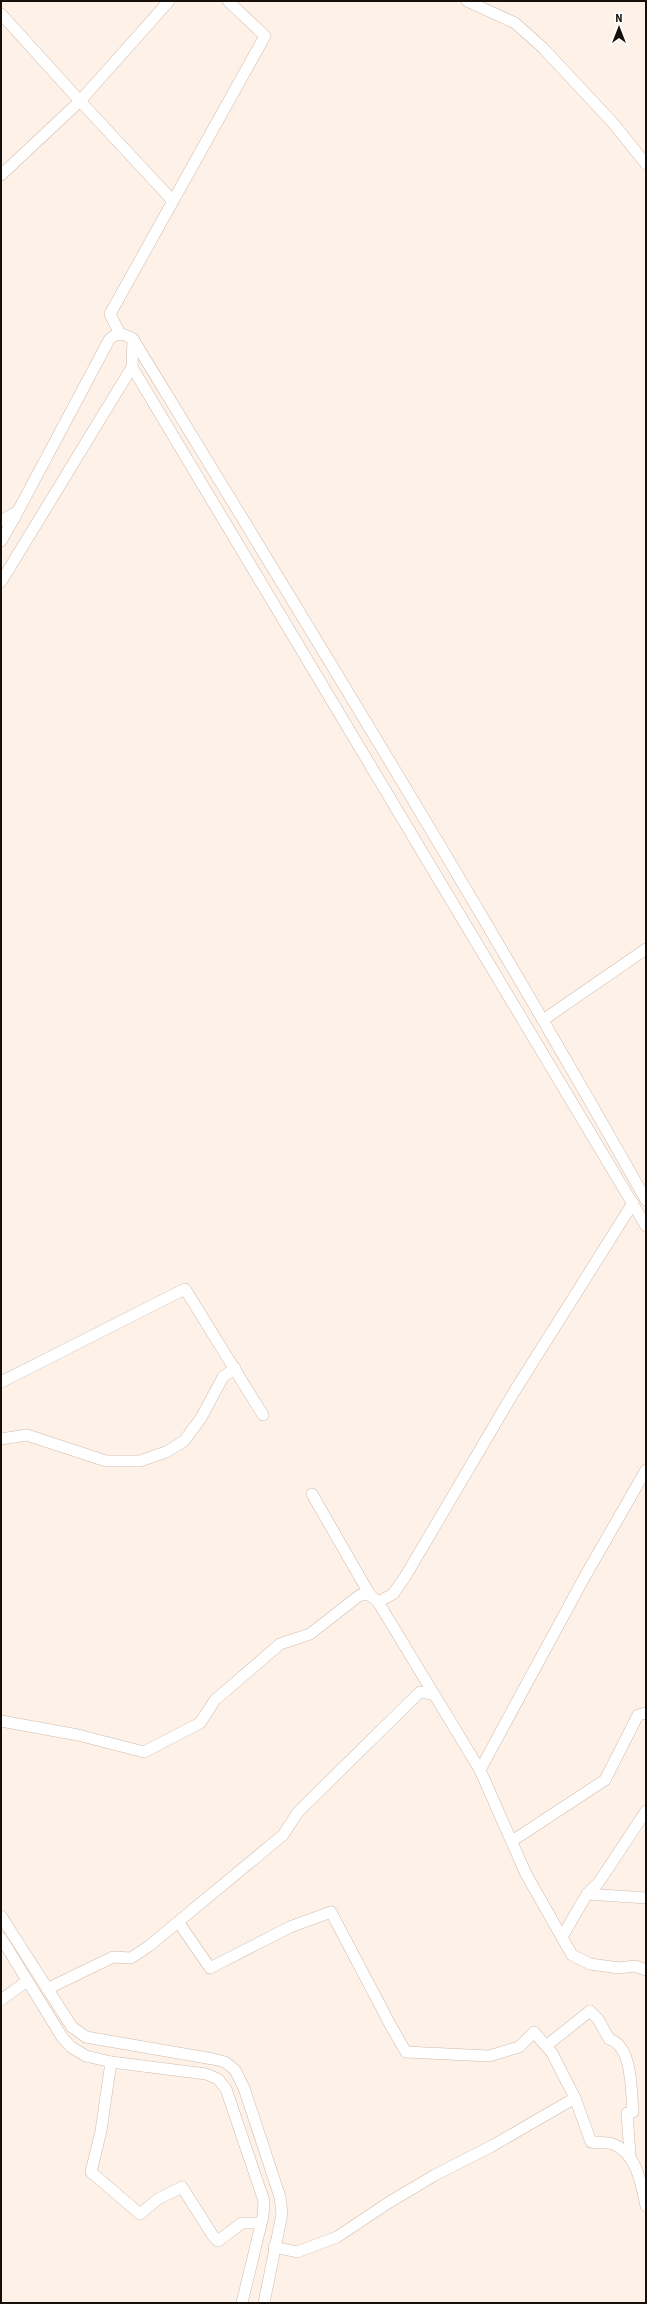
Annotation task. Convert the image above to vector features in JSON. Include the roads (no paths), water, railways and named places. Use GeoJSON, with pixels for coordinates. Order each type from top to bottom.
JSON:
{"type":"FeatureCollection","features":[{"type":"Feature","properties":{"kind":"street"},"geometry":{"type":"LineString","coordinates":[[1,175],[80,101],[169,1]]}},
{"type":"Feature","properties":{"kind":"street"},"geometry":{"type":"LineString","coordinates":[[120,334],[110,314],[265,36],[228,1]]}},
{"type":"Feature","properties":{"kind":"street"},"geometry":{"type":"LineString","coordinates":[[467,1],[515,23],[543,48],[614,123],[646,164]]}},
{"type":"Feature","properties":{"kind":"street"},"geometry":{"type":"LineString","coordinates":[[1,14],[173,201]]}},
{"type":"Feature","properties":{"kind":"street"},"geometry":{"type":"LineString","coordinates":[[1,541],[109,340],[114,334],[120,334],[133,339],[244,519],[543,1020],[646,1200]]}},
{"type":"Feature","properties":{"kind":"street"},"geometry":{"type":"LineString","coordinates":[[1,582],[132,367],[133,339]]}},
{"type":"Feature","properties":{"kind":"street"},"geometry":{"type":"LineString","coordinates":[[132,367],[646,1226]]}},
{"type":"Feature","properties":{"kind":"street"},"geometry":{"type":"LineString","coordinates":[[1,521],[18,511]]}},
{"type":"Feature","properties":{"kind":"street"},"geometry":{"type":"LineString","coordinates":[[543,1020],[646,949]]}},
{"type":"Feature","properties":{"kind":"street"},"geometry":{"type":"LineString","coordinates":[[1,1722],[78,1735],[144,1752],[200,1723],[215,1700],[280,1644],[310,1634],[360,1595],[374,1598],[394,1594],[514,1392],[633,1203]]}},
{"type":"Feature","properties":{"kind":"street"},"geometry":{"type":"LineString","coordinates":[[1,1382],[185,1289],[215,1341],[235,1368],[262,1415]]}},
{"type":"Feature","properties":{"kind":"street"},"geometry":{"type":"LineString","coordinates":[[1,1439],[27,1435],[106,1461],[140,1461],[166,1452],[184,1441],[201,1418],[223,1377],[235,1368]]}},
{"type":"Feature","properties":{"kind":"street"},"geometry":{"type":"LineString","coordinates":[[480,1770],[584,1578],[646,1470]]}},
{"type":"Feature","properties":{"kind":"street"},"geometry":{"type":"LineString","coordinates":[[312,1494],[432,1694],[480,1770],[526,1874],[572,1955],[590,1964],[620,1968],[636,1966],[646,1970]]}},
{"type":"Feature","properties":{"kind":"street"},"geometry":{"type":"LineString","coordinates":[[47,1989],[113,1957],[131,1958],[179,1923],[283,1835],[298,1812],[420,1692],[432,1694]]}},
{"type":"Feature","properties":{"kind":"street"},"geometry":{"type":"LineString","coordinates":[[512,1841],[605,1780],[638,1715],[646,1713]]}},
{"type":"Feature","properties":{"kind":"street"},"geometry":{"type":"LineString","coordinates":[[562,1937],[587,1894],[598,1882],[646,1812]]}},
{"type":"Feature","properties":{"kind":"street"},"geometry":{"type":"LineString","coordinates":[[587,1894],[646,1898]]}},
{"type":"Feature","properties":{"kind":"street"},"geometry":{"type":"LineString","coordinates":[[179,1923],[210,1968],[290,1927],[331,1912],[406,2052],[489,2056],[519,2047],[534,2032],[552,2053],[575,2098],[591,2142],[611,2143],[630,2155]]}},
{"type":"Feature","properties":{"kind":"street"},"geometry":{"type":"LineString","coordinates":[[1,1916],[72,2027],[86,2037],[213,2059],[225,2062],[235,2070],[244,2088],[280,2197],[282,2214],[264,2303]]}},
{"type":"Feature","properties":{"kind":"street"},"geometry":{"type":"LineString","coordinates":[[1,1938],[62,2037],[71,2047],[86,2056],[111,2062],[206,2074],[218,2079],[226,2089],[264,2201],[261,2223],[242,2303]]}},
{"type":"Feature","properties":{"kind":"street"},"geometry":{"type":"LineString","coordinates":[[1,2000],[27,1981]]}},
{"type":"Feature","properties":{"kind":"street"},"geometry":{"type":"LineString","coordinates":[[546,2046],[590,2011],[598,2019],[609,2039],[617,2041],[625,2052],[633,2112],[627,2113],[630,2155],[634,2162],[646,2206]]}},
{"type":"Feature","properties":{"kind":"street"},"geometry":{"type":"LineString","coordinates":[[111,2062],[101,2131],[91,2172],[140,2214],[158,2199],[182,2186],[213,2236],[218,2241],[242,2223],[261,2223]]}},
{"type":"Feature","properties":{"kind":"street"},"geometry":{"type":"LineString","coordinates":[[274,2248],[297,2252],[337,2237],[428,2179],[492,2146],[575,2098]]}}]}
